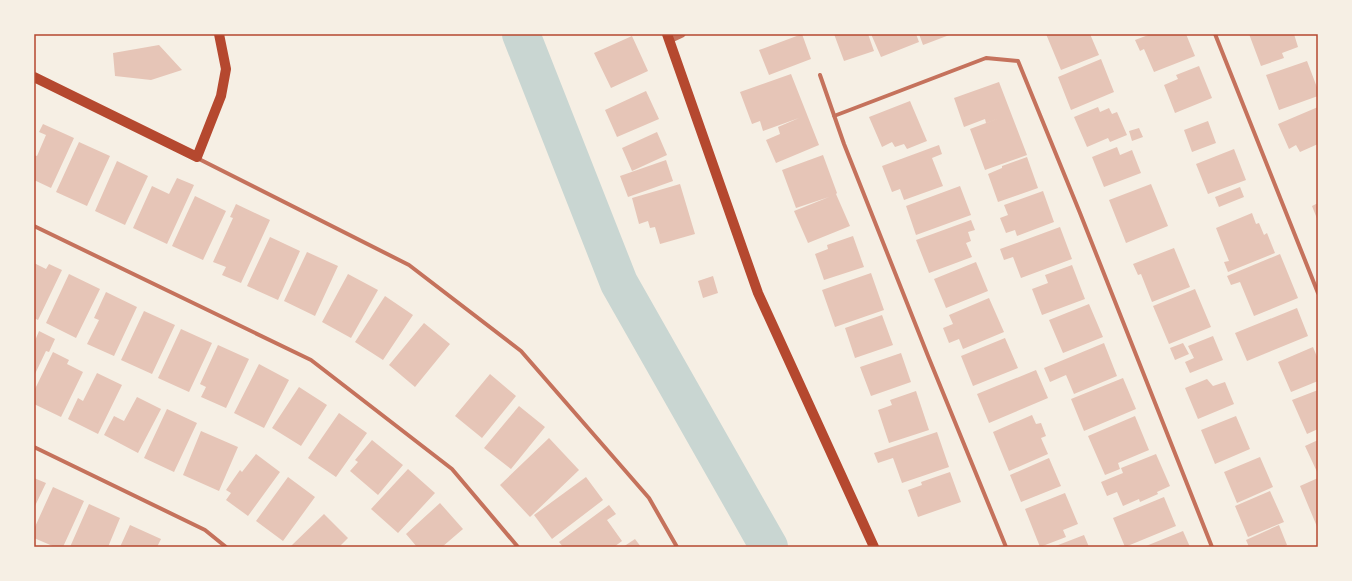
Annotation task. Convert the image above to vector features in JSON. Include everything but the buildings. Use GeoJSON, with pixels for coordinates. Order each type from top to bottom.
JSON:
{"type":"FeatureCollection","features":[{"type":"Feature","properties":{"kind":"main road"},"geometry":{"type":"LineString","coordinates":[[34,78],[197,158],[220,96],[226,69],[219,34]]}},
{"type":"Feature","properties":{"kind":"main road"},"geometry":{"type":"LineString","coordinates":[[668,37],[758,293],[874,547]]}},
{"type":"Feature","properties":{"kind":"street"},"geometry":{"type":"LineString","coordinates":[[668,37],[682,34]]}},
{"type":"Feature","properties":{"kind":"street"},"geometry":{"type":"LineString","coordinates":[[1215,34],[1318,294]]}},
{"type":"Feature","properties":{"kind":"street"},"geometry":{"type":"LineString","coordinates":[[834,116],[986,58],[1018,61],[1080,213],[1212,547]]}},
{"type":"Feature","properties":{"kind":"street"},"geometry":{"type":"LineString","coordinates":[[820,75],[834,116],[928,356],[1006,547]]}},
{"type":"Feature","properties":{"kind":"street"},"geometry":{"type":"LineString","coordinates":[[197,158],[409,265],[521,351],[649,498],[677,547]]}},
{"type":"Feature","properties":{"kind":"street"},"geometry":{"type":"LineString","coordinates":[[34,226],[311,360],[452,469],[518,547]]}},
{"type":"Feature","properties":{"kind":"street"},"geometry":{"type":"LineString","coordinates":[[34,447],[205,530],[226,547]]}},
{"type":"Feature","properties":{"kind":"waterway"},"geometry":{"type":"LineString","coordinates":[[521,34],[619,283],[769,547]]}}]}
